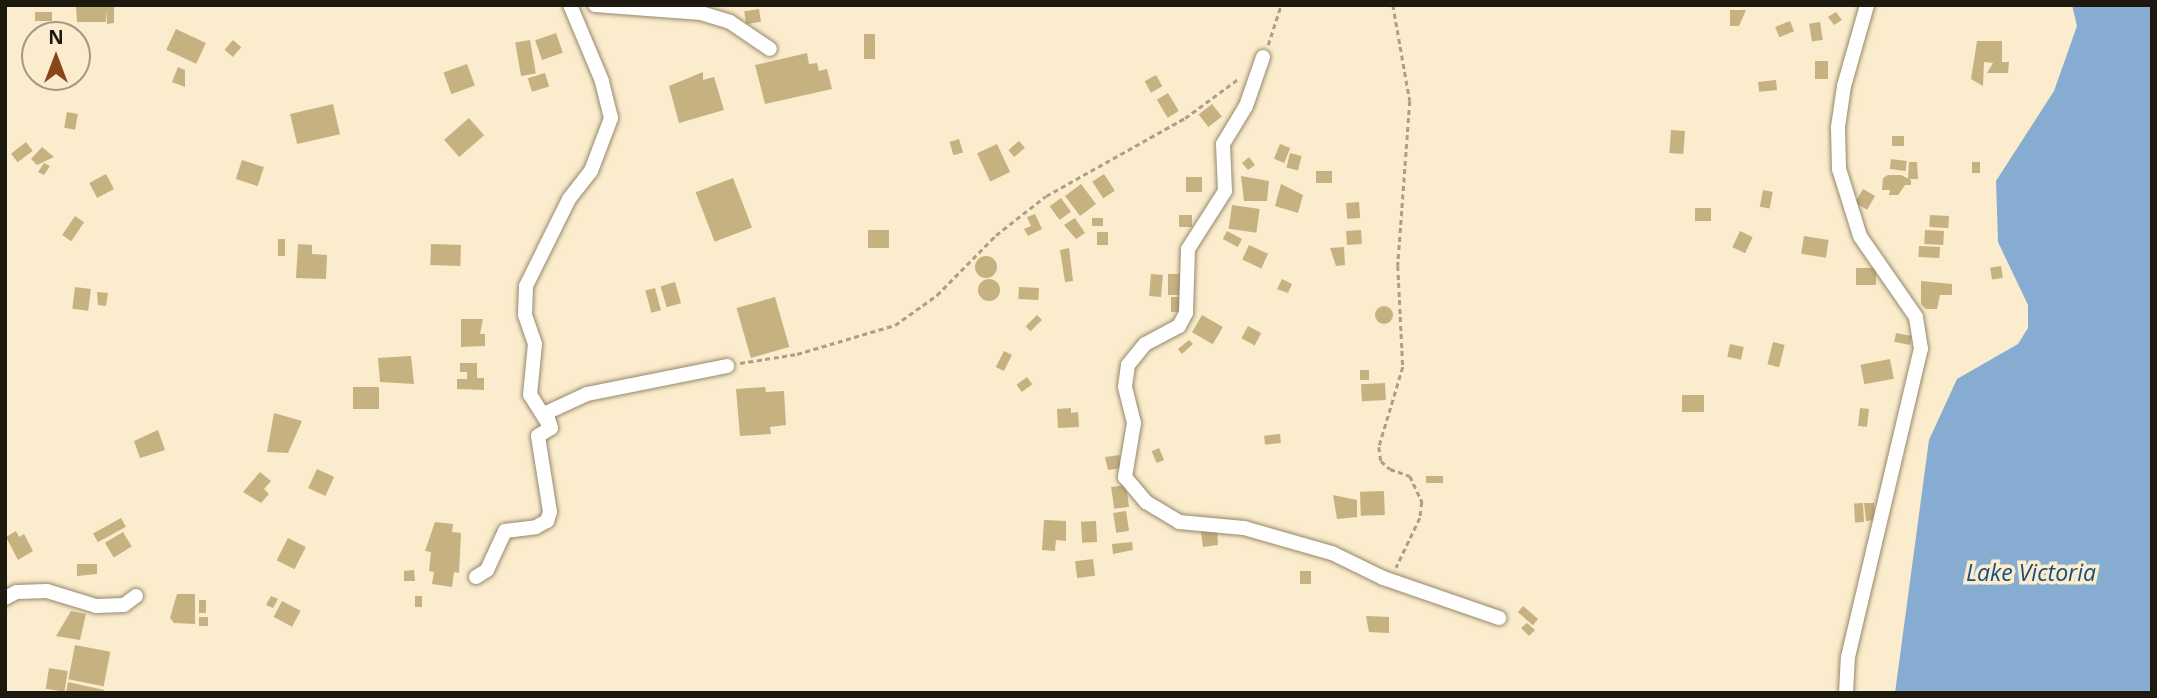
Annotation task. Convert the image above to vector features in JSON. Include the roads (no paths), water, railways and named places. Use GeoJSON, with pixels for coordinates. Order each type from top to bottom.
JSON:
{"type":"FeatureCollection","features":[{"type":"Feature","properties":{"kind":"street"},"geometry":{"type":"LineString","coordinates":[[551,428],[530,395],[535,344],[525,315],[526,286],[569,200],[591,171],[611,118],[602,80],[570,5]]}},
{"type":"Feature","properties":{"kind":"street"},"geometry":{"type":"LineString","coordinates":[[595,5],[701,13],[730,22],[771,49]]}},
{"type":"Feature","properties":{"kind":"street"},"geometry":{"type":"LineString","coordinates":[[1846,693],[1851,646],[1921,349],[1916,317],[1860,236],[1839,169],[1838,127],[1844,86],[1867,5]]}},
{"type":"Feature","properties":{"kind":"street"},"geometry":{"type":"LineString","coordinates":[[1263,57],[1246,106],[1223,144],[1225,191],[1188,249],[1186,313],[1179,326],[1145,344],[1128,365],[1125,387],[1134,423],[1125,478],[1164,516],[1267,534],[1332,553],[1383,578],[1499,618]]}},
{"type":"Feature","properties":{"kind":"street"},"geometry":{"type":"LineString","coordinates":[[551,428],[546,413],[587,394],[727,366]]}},
{"type":"Feature","properties":{"kind":"street"},"geometry":{"type":"LineString","coordinates":[[476,577],[487,570],[499,537],[505,531],[536,527],[547,521],[550,512],[538,436],[551,428]]}},
{"type":"Feature","properties":{"kind":"street"},"geometry":{"type":"LineString","coordinates":[[5,598],[17,592],[47,591],[96,606],[124,605],[136,596]]}},
{"type":"Feature","properties":{"kind":"water","name":"Lake Victoria"},"geometry":{"type":"Polygon","coordinates":[[[2072,5],[2152,5],[2152,693],[1895,693],[1929,440],[1957,379],[2018,344],[2028,328],[2028,305],[1998,242],[1996,181],[2054,91],[2077,26],[2072,5]]]}}]}
